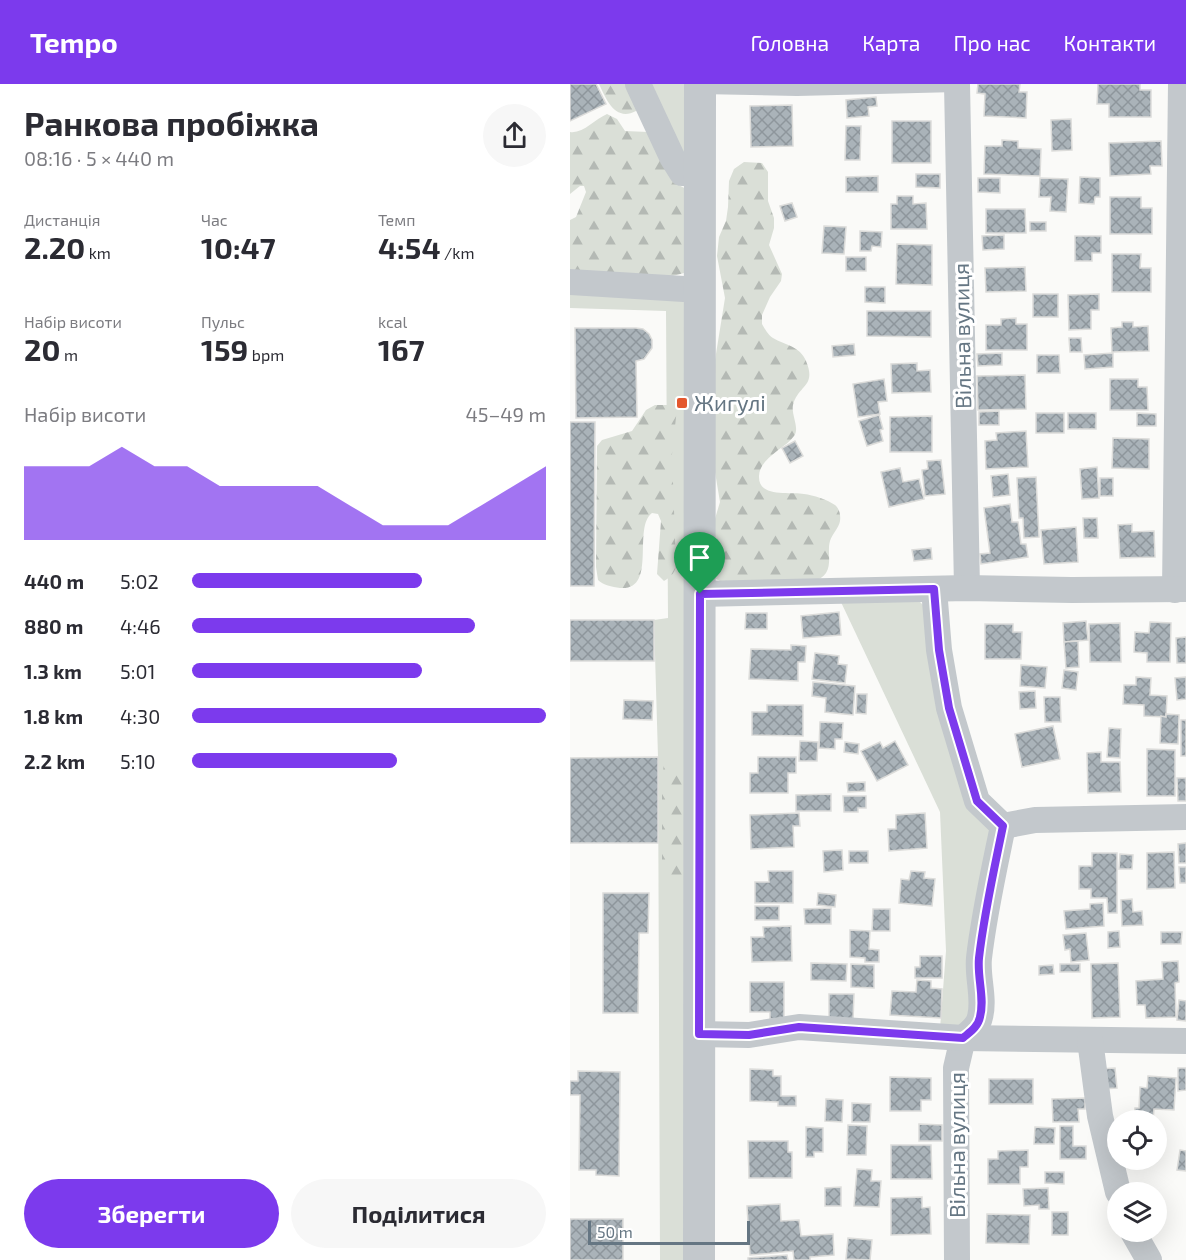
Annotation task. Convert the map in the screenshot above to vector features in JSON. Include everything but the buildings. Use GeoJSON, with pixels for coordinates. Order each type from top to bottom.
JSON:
{"type":"FeatureCollection","features":[{"type":"Feature","properties":{"kind":"street"},"geometry":{"type":"LineString","coordinates":[[638,84],[672,157],[682,172],[701,173]]}},
{"type":"Feature","properties":{"kind":"street"},"geometry":{"type":"LineString","coordinates":[[700,594],[967,588],[1181,590],[1181,84]]}},
{"type":"Feature","properties":{"kind":"street","name":"Вільна вулиця"},"geometry":{"type":"LineString","coordinates":[[957,85],[967,588]]}},
{"type":"Feature","properties":{"kind":"street"},"geometry":{"type":"LineString","coordinates":[[699,1260],[700,86]]}},
{"type":"Feature","properties":{"kind":"street"},"geometry":{"type":"LineString","coordinates":[[570,282],[700,290]]}},
{"type":"Feature","properties":{"kind":"street"},"geometry":{"type":"LineString","coordinates":[[934,589],[939,650],[949,708],[977,801],[1003,826],[1035,820],[1186,817]]}},
{"type":"Feature","properties":{"kind":"street","name":"Вільна вулиця"},"geometry":{"type":"LineString","coordinates":[[957,1260],[956,1068],[963,1038],[980,1021],[983,1004],[979,961],[1003,826]]}},
{"type":"Feature","properties":{"kind":"street"},"geometry":{"type":"LineString","coordinates":[[699,1034],[749,1035],[799,1027],[963,1038],[1186,1041]]}},
{"type":"Feature","properties":{"kind":"street"},"geometry":{"type":"LineString","coordinates":[[1090,1040],[1100,1116],[1116,1182]]}},
{"type":"Feature","properties":{"kind":"street"},"geometry":{"type":"LineString","coordinates":[[1139,1242],[1149,1260]]}},
{"type":"Feature","properties":{"kind":"lane"},"geometry":{"type":"LineString","coordinates":[[700,86],[797,90],[957,85]]}},
{"type":"Feature","properties":{"kind":"green space"},"geometry":{"type":"Polygon","coordinates":[[[599,84],[628,84],[637,107],[636,111],[622,114],[617,111],[608,102],[599,84]]]}},
{"type":"Feature","properties":{"kind":"green space"},"geometry":{"type":"Polygon","coordinates":[[[644,84],[692,84],[689,161],[644,84]]]}},
{"type":"Feature","properties":{"kind":"green space"},"geometry":{"type":"Polygon","coordinates":[[[607,114],[617,119],[625,131],[648,132],[675,183],[686,189],[687,267],[684,273],[669,277],[570,271],[570,220],[576,217],[586,192],[584,186],[580,186],[570,194],[570,132],[580,131],[607,114]]]}},
{"type":"Feature","properties":{"kind":"green space"},"geometry":{"type":"Polygon","coordinates":[[[744,162],[762,163],[768,172],[768,201],[774,218],[774,228],[769,245],[782,274],[781,281],[762,315],[762,324],[771,337],[800,352],[809,370],[808,381],[795,398],[793,405],[796,433],[790,441],[768,458],[760,469],[760,483],[770,491],[799,493],[832,503],[840,514],[839,524],[830,541],[828,569],[823,577],[811,582],[724,583],[712,577],[714,522],[720,502],[713,460],[715,360],[725,298],[717,256],[719,237],[726,221],[729,181],[734,169],[744,162]]]}},
{"type":"Feature","properties":{"kind":"green space"},"geometry":{"type":"Polygon","coordinates":[[[570,291],[672,295],[686,302],[690,1260],[660,1260],[658,757],[654,620],[668,618],[666,311],[570,308],[570,291]]]}},
{"type":"Feature","properties":{"kind":"green space"},"geometry":{"type":"Polygon","coordinates":[[[655,405],[673,405],[677,408],[672,454],[676,566],[672,575],[664,581],[657,574],[661,521],[658,514],[652,513],[646,521],[642,570],[638,580],[631,586],[620,588],[598,580],[596,567],[597,446],[602,440],[632,431],[646,410],[655,405]]]}},
{"type":"Feature","properties":{"kind":"green space"},"geometry":{"type":"Polygon","coordinates":[[[840,600],[919,601],[927,609],[994,829],[977,1004],[962,1028],[940,1029],[946,951],[940,812],[840,600]]]}},
{"type":"Feature","properties":{"kind":"green space"},"geometry":{"type":"Polygon","coordinates":[[[670,755],[679,761],[685,785],[685,877],[671,879],[662,873],[662,778],[665,757],[670,755]]]}},
{"type":"Feature","properties":{"kind":"place","name":"Жигулі"},"geometry":{"type":"Point","coordinates":[682,403]}},
{"type":"Feature","properties":{"kind":"route"},"geometry":{"type":"LineString","coordinates":[[934,589],[939,650],[949,708],[971,784],[977,801],[1003,826],[979,961],[983,1004],[980,1021],[963,1038],[799,1027],[749,1035],[699,1034],[700,594],[934,589]]}}]}
